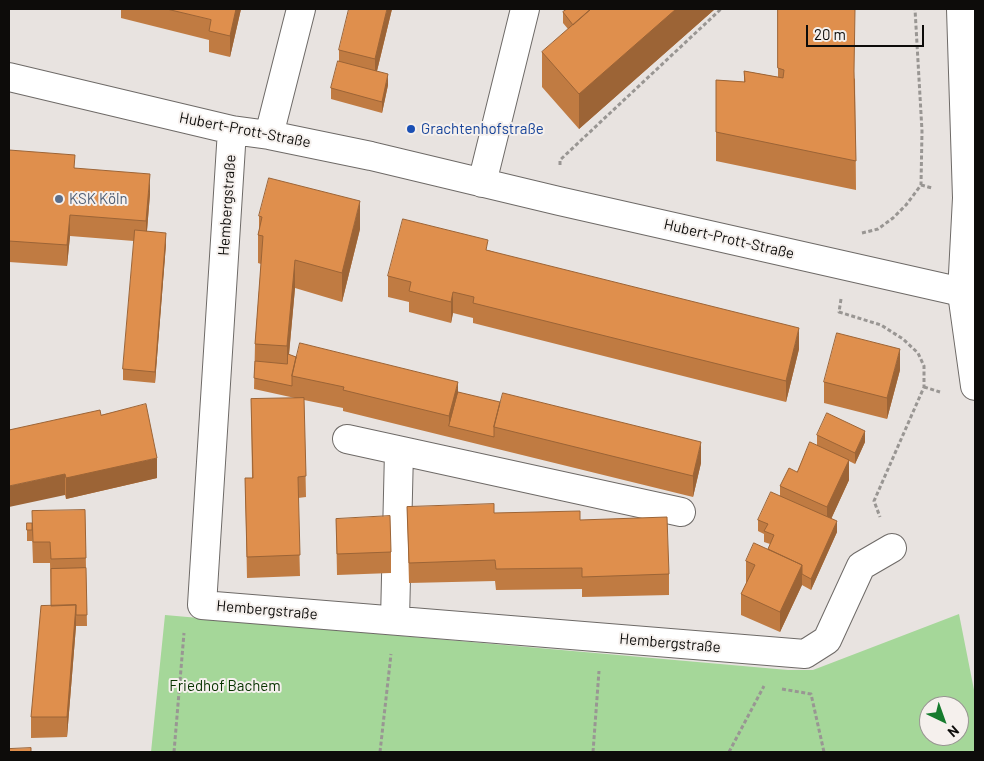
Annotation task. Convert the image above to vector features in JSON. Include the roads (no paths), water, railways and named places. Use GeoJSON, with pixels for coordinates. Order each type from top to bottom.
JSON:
{"type":"FeatureCollection","features":[{"type":"Feature","properties":{"kind":"street"},"geometry":{"type":"LineString","coordinates":[[269,135],[301,9]]}},
{"type":"Feature","properties":{"kind":"street"},"geometry":{"type":"LineString","coordinates":[[482,183],[525,9]]}},
{"type":"Feature","properties":{"kind":"street"},"geometry":{"type":"LineString","coordinates":[[961,9],[969,294],[975,386]]}},
{"type":"Feature","properties":{"kind":"street","name":"Hubert-Prott-Straße"},"geometry":{"type":"LineString","coordinates":[[9,77],[232,130],[269,135],[371,156],[559,201],[969,294]]}},
{"type":"Feature","properties":{"kind":"street","name":"Hembergstraße"},"geometry":{"type":"LineString","coordinates":[[232,130],[202,605],[393,633],[806,654],[828,640],[861,566],[892,548]]}},
{"type":"Feature","properties":{"kind":"street"},"geometry":{"type":"LineString","coordinates":[[347,439],[398,452],[681,512]]}},
{"type":"Feature","properties":{"kind":"street"},"geometry":{"type":"LineString","coordinates":[[393,633],[398,452]]}},
{"type":"Feature","properties":{"kind":"place","name":"Grachtenhofstraße"},"geometry":{"type":"Point","coordinates":[411,129]}},
{"type":"Feature","properties":{"kind":"place","name":"KSK Köln"},"geometry":{"type":"Point","coordinates":[59,199]}},
{"type":"Feature","properties":{"kind":"park label","name":"Friedhof Bachem"},"geometry":{"type":"Point","coordinates":[225,686]}}]}
